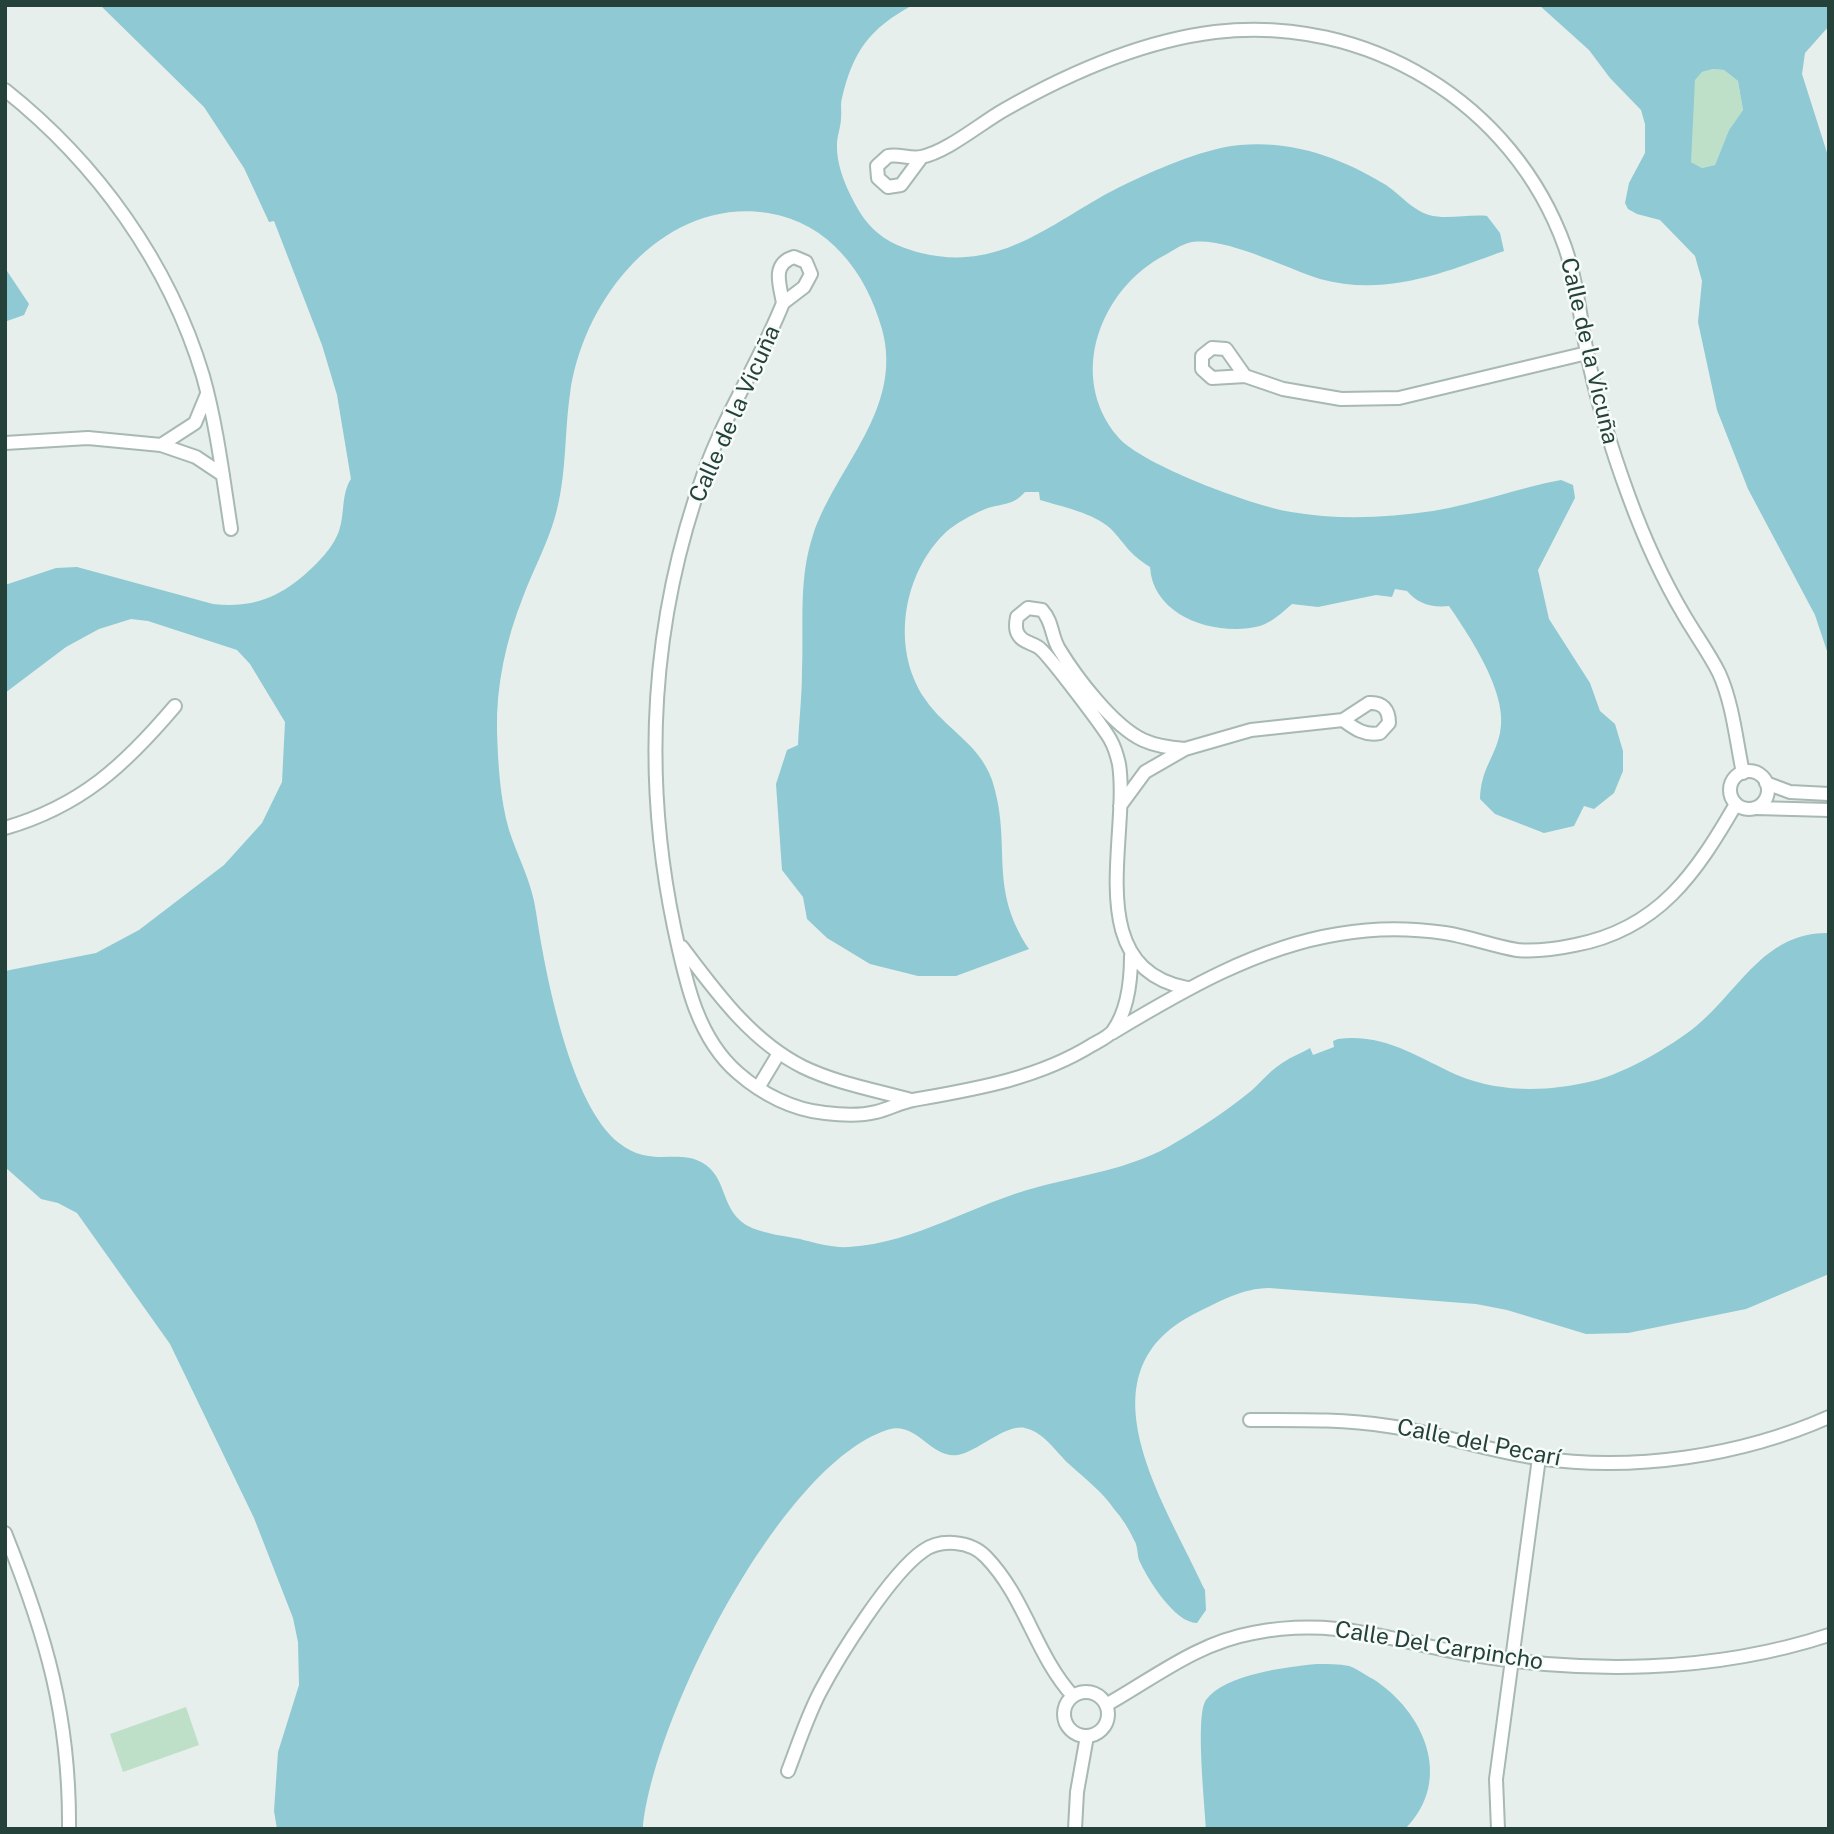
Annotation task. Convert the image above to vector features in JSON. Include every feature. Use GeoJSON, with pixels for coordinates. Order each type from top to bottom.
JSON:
{"type":"FeatureCollection","features":[{"type":"Feature","properties":{"kind":"street","name":"Calle de la Vicuña"},"geometry":{"type":"LineString","coordinates":[[920,158],[1069,77],[1106,62],[1177,40],[1213,33],[1282,30],[1354,44],[1424,75],[1452,93],[1484,120],[1507,146],[1548,209],[1564,244],[1576,284],[1587,353],[1615,456],[1634,511],[1671,593],[1719,673],[1743,773]]}},
{"type":"Feature","properties":{"kind":"street"},"geometry":{"type":"LineString","coordinates":[[5,90],[76,155],[111,197],[141,240],[187,331],[207,393],[232,529]]}},
{"type":"Feature","properties":{"kind":"street","name":"Calle de la Vicuña"},"geometry":{"type":"LineString","coordinates":[[783,303],[704,472],[675,567],[666,611],[654,727],[656,799],[662,865],[692,1001],[705,1031],[723,1057],[758,1088],[778,1100],[822,1113],[874,1113],[911,1100],[949,1096],[1031,1074],[1078,1054],[1187,988],[1252,960],[1339,934],[1373,931],[1445,933],[1499,947],[1535,951],[1603,938],[1651,914],[1672,896],[1696,870],[1736,804]]}},
{"type":"Feature","properties":{"kind":"street"},"geometry":{"type":"LineString","coordinates":[[1245,376],[1311,395],[1341,399],[1399,398],[1587,353]]}},
{"type":"Feature","properties":{"kind":"street"},"geometry":{"type":"LineString","coordinates":[[161,445],[195,423],[207,393]]}},
{"type":"Feature","properties":{"kind":"street"},"geometry":{"type":"LineString","coordinates":[[5,443],[88,438],[161,445],[196,457],[223,475]]}},
{"type":"Feature","properties":{"kind":"street"},"geometry":{"type":"LineString","coordinates":[[1112,1033],[1129,990],[1131,956],[1124,938],[1118,898],[1116,752],[1105,732],[1039,647],[1027,643],[1016,631],[1017,617],[1028,608],[1042,610],[1072,668],[1110,714],[1133,734],[1159,746],[1185,749]]}},
{"type":"Feature","properties":{"kind":"street"},"geometry":{"type":"LineString","coordinates":[[1039,647],[1046,645],[1053,635]]}},
{"type":"Feature","properties":{"kind":"street"},"geometry":{"type":"LineString","coordinates":[[5,828],[51,812],[99,783],[123,764],[175,706]]}},
{"type":"Feature","properties":{"kind":"street"},"geometry":{"type":"LineString","coordinates":[[1118,808],[1145,772],[1185,749],[1251,730],[1343,720]]}},
{"type":"Feature","properties":{"kind":"street"},"geometry":{"type":"LineString","coordinates":[[1116,752],[1122,742],[1133,734]]}},
{"type":"Feature","properties":{"kind":"street"},"geometry":{"type":"LineString","coordinates":[[1829,794],[1790,792],[1766,783],[1759,775],[1743,773],[1731,784],[1731,795],[1736,804],[1752,809],[1829,810]]}},
{"type":"Feature","properties":{"kind":"street"},"geometry":{"type":"LineString","coordinates":[[1752,809],[1765,799],[1766,783]]}},
{"type":"Feature","properties":{"kind":"street","name":"Calle de la Vicuña"},"geometry":{"type":"LineString","coordinates":[[677,941],[718,995],[747,1027],[779,1053],[835,1079],[911,1100]]}},
{"type":"Feature","properties":{"kind":"street"},"geometry":{"type":"LineString","coordinates":[[1131,956],[1155,978],[1187,988]]}},
{"type":"Feature","properties":{"kind":"street"},"geometry":{"type":"LineString","coordinates":[[758,1088],[779,1053]]}},
{"type":"Feature","properties":{"kind":"street","name":"Calle del Pecarí"},"geometry":{"type":"LineString","coordinates":[[1250,1420],[1317,1420],[1389,1426],[1539,1458],[1612,1463],[1655,1461],[1758,1442],[1829,1417]]}},
{"type":"Feature","properties":{"kind":"street"},"geometry":{"type":"LineString","coordinates":[[1498,1829],[1496,1779],[1539,1458]]}},
{"type":"Feature","properties":{"kind":"street"},"geometry":{"type":"LineString","coordinates":[[5,1533],[47,1645],[58,1691],[66,1745],[69,1829]]}},
{"type":"Feature","properties":{"kind":"street"},"geometry":{"type":"LineString","coordinates":[[788,1771],[818,1695],[844,1649],[906,1568],[932,1546],[957,1543],[985,1555],[1030,1622],[1058,1679],[1073,1696]]}},
{"type":"Feature","properties":{"kind":"street","name":"Calle Del Carpincho"},"geometry":{"type":"LineString","coordinates":[[1106,1704],[1195,1651],[1222,1640],[1270,1630],[1325,1627],[1358,1630],[1513,1661],[1591,1667],[1647,1667],[1764,1652],[1829,1635]]}},
{"type":"Feature","properties":{"kind":"street"},"geometry":{"type":"LineString","coordinates":[[1092,1693],[1106,1704],[1105,1726],[1087,1736],[1074,1733],[1065,1722],[1065,1708],[1073,1696],[1092,1693]]}},
{"type":"Feature","properties":{"kind":"street"},"geometry":{"type":"LineString","coordinates":[[1075,1829],[1077,1792],[1087,1736]]}},
{"type":"Feature","properties":{"kind":"green space"},"geometry":{"type":"Polygon","coordinates":[[[1724,70],[1738,81],[1743,110],[1729,130],[1715,165],[1702,168],[1691,162],[1689,154],[1695,79],[1702,72],[1724,70]]]}},
{"type":"Feature","properties":{"kind":"green space"},"geometry":{"type":"Polygon","coordinates":[[[186,1707],[199,1745],[123,1772],[110,1734],[186,1707]]]}},
{"type":"Feature","properties":{"kind":"water"},"geometry":{"type":"Polygon","coordinates":[[[100,5],[913,5],[885,23],[858,54],[842,98],[837,144],[841,171],[861,214],[880,235],[903,247],[921,253],[952,257],[980,255],[1006,248],[1031,238],[1104,195],[1170,164],[1240,145],[1279,145],[1334,159],[1386,185],[1412,206],[1429,215],[1487,216],[1500,233],[1504,251],[1436,274],[1391,284],[1344,284],[1320,279],[1218,243],[1182,245],[1142,270],[1123,289],[1108,311],[1098,336],[1093,361],[1094,387],[1102,413],[1118,437],[1131,448],[1199,483],[1251,502],[1291,512],[1344,517],[1397,515],[1449,508],[1561,480],[1573,485],[1575,498],[1538,570],[1549,619],[1590,683],[1600,711],[1615,724],[1623,751],[1623,771],[1614,793],[1594,809],[1584,806],[1574,826],[1544,833],[1495,814],[1480,799],[1485,772],[1500,733],[1499,701],[1486,666],[1449,606],[1426,604],[1407,591],[1395,589],[1392,597],[1376,595],[1318,607],[1292,604],[1260,626],[1226,629],[1208,626],[1175,611],[1154,585],[1150,567],[1132,553],[1104,523],[1078,511],[1040,500],[1039,492],[1025,492],[1010,502],[973,514],[946,532],[931,549],[920,568],[911,589],[906,612],[907,657],[914,679],[933,710],[979,756],[992,780],[1001,825],[1004,885],[1008,905],[1029,949],[956,976],[918,976],[870,964],[827,938],[807,919],[803,897],[782,870],[776,784],[787,750],[798,745],[805,569],[813,535],[823,510],[864,436],[884,385],[886,358],[882,329],[875,308],[855,270],[827,239],[809,227],[768,213],[730,212],[695,221],[663,238],[635,262],[611,290],[592,323],[578,358],[570,394],[559,501],[548,538],[512,630],[498,697],[497,743],[503,806],[534,901],[562,1036],[587,1099],[602,1125],[619,1143],[642,1155],[692,1158],[701,1162],[716,1177],[734,1213],[752,1228],[824,1245],[849,1247],[898,1238],[1015,1194],[1153,1155],[1221,1113],[1286,1061],[1310,1048],[1313,1055],[1334,1047],[1333,1041],[1338,1039],[1355,1038],[1385,1043],[1473,1081],[1507,1088],[1542,1089],[1576,1085],[1606,1077],[1651,1056],[1693,1029],[1772,951],[1807,935],[1829,933],[1829,1274],[1746,1309],[1628,1333],[1586,1334],[1507,1310],[1476,1304],[1269,1288],[1240,1293],[1194,1314],[1159,1340],[1140,1371],[1135,1406],[1141,1444],[1154,1482],[1205,1590],[1206,1610],[1197,1623],[1180,1616],[1163,1599],[1139,1560],[1128,1528],[1099,1491],[1032,1430],[1009,1430],[966,1453],[948,1455],[907,1430],[887,1430],[846,1453],[805,1492],[765,1543],[728,1602],[696,1665],[670,1726],[652,1782],[643,1829],[277,1829],[274,1811],[278,1752],[299,1685],[298,1642],[293,1618],[254,1518],[170,1344],[77,1213],[58,1203],[41,1199],[5,1167],[5,971],[96,953],[139,930],[224,865],[262,823],[282,782],[285,722],[250,664],[237,650],[148,621],[131,619],[99,629],[66,647],[5,693],[5,585],[56,568],[77,567],[213,604],[256,602],[292,585],[328,550],[339,531],[346,491],[351,479],[337,395],[322,345],[274,221],[269,222],[244,168],[204,107],[100,5]]]}},
{"type":"Feature","properties":{"kind":"water"},"geometry":{"type":"Polygon","coordinates":[[[1539,5],[1829,5],[1829,26],[1805,53],[1802,74],[1829,159],[1829,657],[1815,615],[1748,489],[1717,410],[1698,322],[1702,281],[1695,256],[1660,220],[1637,214],[1628,209],[1625,203],[1629,183],[1645,153],[1645,124],[1641,110],[1610,78],[1589,50],[1539,5]],[[1724,70],[1702,72],[1695,80],[1691,162],[1702,168],[1715,165],[1729,130],[1743,110],[1738,81],[1724,70]]]}},
{"type":"Feature","properties":{"kind":"water"},"geometry":{"type":"Polygon","coordinates":[[[5,268],[29,304],[24,315],[7,321],[5,268]]]}},
{"type":"Feature","properties":{"kind":"water"},"geometry":{"type":"Polygon","coordinates":[[[1317,1664],[1349,1666],[1355,1669],[1391,1693],[1406,1709],[1418,1727],[1430,1768],[1428,1789],[1420,1810],[1405,1829],[1206,1829],[1201,1723],[1206,1700],[1227,1684],[1257,1673],[1317,1664]]]}}]}
